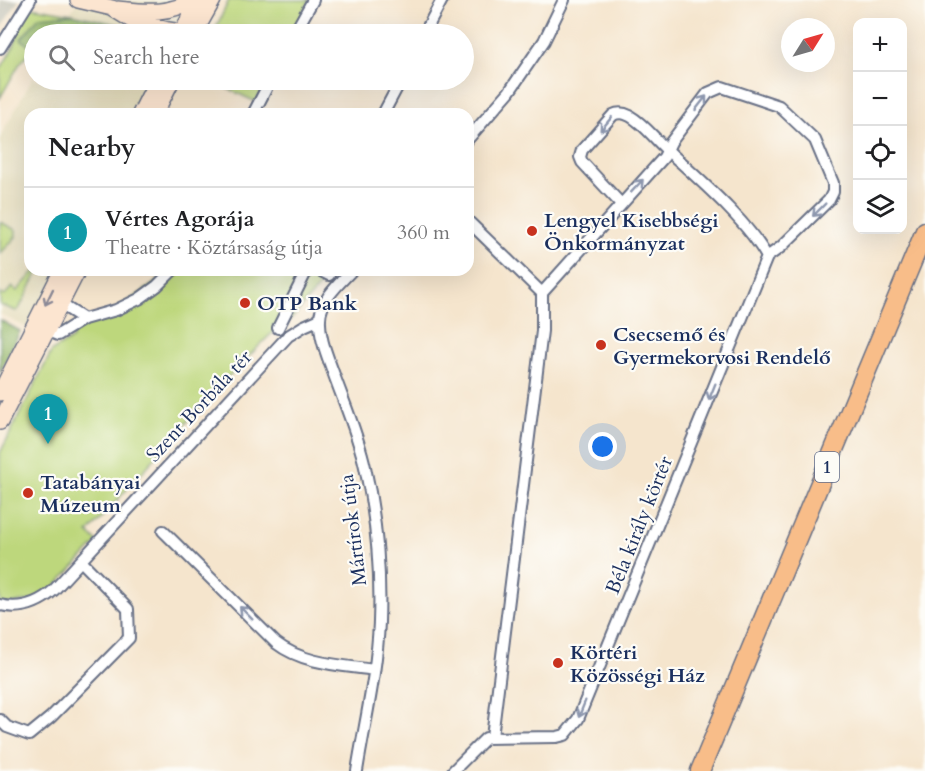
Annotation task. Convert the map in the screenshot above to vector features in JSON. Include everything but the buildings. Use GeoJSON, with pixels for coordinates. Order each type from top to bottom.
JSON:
{"type":"FeatureCollection","features":[{"type":"Feature","properties":{"kind":"main road","name":"1"},"geometry":{"type":"LineString","coordinates":[[700,771],[925,231]]}},
{"type":"Feature","properties":{"kind":"street"},"geometry":{"type":"LineString","coordinates":[[0,48],[30,0]]}},
{"type":"Feature","properties":{"kind":"street"},"geometry":{"type":"LineString","coordinates":[[78,0],[112,8],[155,13],[178,24]]}},
{"type":"Feature","properties":{"kind":"street"},"geometry":{"type":"LineString","coordinates":[[155,13],[179,8],[194,0]]}},
{"type":"Feature","properties":{"kind":"street"},"geometry":{"type":"LineString","coordinates":[[193,24],[199,0]]}},
{"type":"Feature","properties":{"kind":"street"},"geometry":{"type":"LineString","coordinates":[[197,24],[213,0]]}},
{"type":"Feature","properties":{"kind":"street"},"geometry":{"type":"LineString","coordinates":[[300,24],[313,0]]}},
{"type":"Feature","properties":{"kind":"street"},"geometry":{"type":"LineString","coordinates":[[429,24],[442,0]]}},
{"type":"Feature","properties":{"kind":"street"},"geometry":{"type":"LineString","coordinates":[[474,132],[509,92],[544,41],[564,0]]}},
{"type":"Feature","properties":{"kind":"street"},"geometry":{"type":"LineString","coordinates":[[112,8],[136,24]]}},
{"type":"Feature","properties":{"kind":"street"},"geometry":{"type":"LineString","coordinates":[[133,21],[145,24]]}},
{"type":"Feature","properties":{"kind":"street"},"geometry":{"type":"LineString","coordinates":[[453,771],[486,738],[492,737],[542,331],[542,292],[664,158],[667,150],[671,142],[708,93],[723,87],[779,106],[815,140],[832,183],[833,192],[830,200],[781,247],[766,257],[753,235],[677,158],[667,150],[638,121],[628,115],[618,113],[613,115],[582,150],[580,157],[621,204]]}},
{"type":"Feature","properties":{"kind":"street"},"geometry":{"type":"LineString","coordinates":[[143,108],[152,90]]}},
{"type":"Feature","properties":{"kind":"street"},"geometry":{"type":"LineString","coordinates":[[158,108],[167,90]]}},
{"type":"Feature","properties":{"kind":"street"},"geometry":{"type":"LineString","coordinates":[[256,108],[265,90]]}},
{"type":"Feature","properties":{"kind":"street"},"geometry":{"type":"LineString","coordinates":[[386,108],[395,90]]}},
{"type":"Feature","properties":{"kind":"street"},"geometry":{"type":"LineString","coordinates":[[474,227],[542,292]]}},
{"type":"Feature","properties":{"kind":"street","name":"Béla király körtér"},"geometry":{"type":"LineString","coordinates":[[492,737],[557,737],[565,735],[578,719],[766,257]]}},
{"type":"Feature","properties":{"kind":"street"},"geometry":{"type":"LineString","coordinates":[[0,393],[59,276]]}},
{"type":"Feature","properties":{"kind":"street"},"geometry":{"type":"LineString","coordinates":[[0,422],[75,276]]}},
{"type":"Feature","properties":{"kind":"street"},"geometry":{"type":"LineString","coordinates":[[48,331],[58,335],[84,319],[116,310],[139,299],[158,286],[167,276]]}},
{"type":"Feature","properties":{"kind":"street"},"geometry":{"type":"LineString","coordinates":[[278,328],[304,276]]}},
{"type":"Feature","properties":{"kind":"street"},"geometry":{"type":"LineString","coordinates":[[320,319],[321,310],[330,295],[347,276]]}},
{"type":"Feature","properties":{"kind":"street"},"geometry":{"type":"LineString","coordinates":[[62,304],[84,319]]}},
{"type":"Feature","properties":{"kind":"street","name":"Szent Borbála tér"},"geometry":{"type":"LineString","coordinates":[[0,605],[18,608],[43,599],[81,561],[288,336],[320,319]]}},
{"type":"Feature","properties":{"kind":"street","name":"Mártírok útja"},"geometry":{"type":"LineString","coordinates":[[320,319],[320,329],[328,356],[355,429],[372,500],[379,587],[379,623],[374,670],[357,771]]}},
{"type":"Feature","properties":{"kind":"street"},"geometry":{"type":"LineString","coordinates":[[163,531],[276,643],[288,652],[300,657],[374,670]]}},
{"type":"Feature","properties":{"kind":"street"},"geometry":{"type":"LineString","coordinates":[[0,720],[8,727],[29,735],[51,717],[129,638],[128,609],[81,561]]}},
{"type":"Feature","properties":{"kind":"shaded area"},"geometry":{"type":"Polygon","coordinates":[[[0,0],[19,0],[0,29],[0,0]]]}},
{"type":"Feature","properties":{"kind":"shaded area"},"geometry":{"type":"Polygon","coordinates":[[[78,0],[195,0],[184,24],[64,24],[78,0]]]}},
{"type":"Feature","properties":{"kind":"shaded area"},"geometry":{"type":"Polygon","coordinates":[[[26,90],[157,90],[149,108],[24,108],[24,276],[76,276],[49,339],[0,314],[0,137],[26,90]]]}},
{"type":"Feature","properties":{"kind":"green space"},"geometry":{"type":"Polygon","coordinates":[[[229,0],[310,0],[297,24],[218,24],[229,0]]]}},
{"type":"Feature","properties":{"kind":"green space"},"geometry":{"type":"Polygon","coordinates":[[[31,7],[72,14],[39,18],[34,24],[24,24],[24,36],[21,39],[24,42],[24,59],[0,98],[0,70],[14,46],[21,23],[31,7]]]}},
{"type":"Feature","properties":{"kind":"green space"},"geometry":{"type":"Polygon","coordinates":[[[72,14],[116,24],[33,24],[39,17],[72,14]]]}},
{"type":"Feature","properties":{"kind":"green space"},"geometry":{"type":"Polygon","coordinates":[[[230,90],[263,90],[256,102],[230,90]]]}},
{"type":"Feature","properties":{"kind":"green space"},"geometry":{"type":"Polygon","coordinates":[[[0,222],[16,230],[16,237],[0,254],[0,222]]]}},
{"type":"Feature","properties":{"kind":"green space"},"geometry":{"type":"Polygon","coordinates":[[[31,276],[36,276],[19,309],[16,311],[0,305],[0,293],[4,296],[12,287],[17,291],[31,276]]]}},
{"type":"Feature","properties":{"kind":"green space"},"geometry":{"type":"Polygon","coordinates":[[[164,276],[328,276],[294,316],[269,336],[222,383],[88,533],[98,542],[43,599],[0,605],[0,453],[52,351],[73,338],[73,327],[116,310],[164,276]]]}},
{"type":"Feature","properties":{"kind":"green space"},"geometry":{"type":"Polygon","coordinates":[[[0,320],[20,331],[0,373],[0,320]]]}},
{"type":"Feature","properties":{"kind":"place","name":"Lengyel Kisebbségi Önkormányzat"},"geometry":{"type":"Point","coordinates":[532,231]}},
{"type":"Feature","properties":{"kind":"place","name":"OTP Bank"},"geometry":{"type":"Point","coordinates":[245,303]}},
{"type":"Feature","properties":{"kind":"place","name":"Csecsemő és Gyermekorvosi Rendelő"},"geometry":{"type":"Point","coordinates":[601,345]}},
{"type":"Feature","properties":{"kind":"place","name":"Vértes Agorája"},"geometry":{"type":"Point","coordinates":[48,444]}},
{"type":"Feature","properties":{"kind":"place","name":"Tatabányai Múzeum"},"geometry":{"type":"Point","coordinates":[28,493]}},
{"type":"Feature","properties":{"kind":"place","name":"Körtéri Közösségi Ház"},"geometry":{"type":"Point","coordinates":[558,663]}}]}
